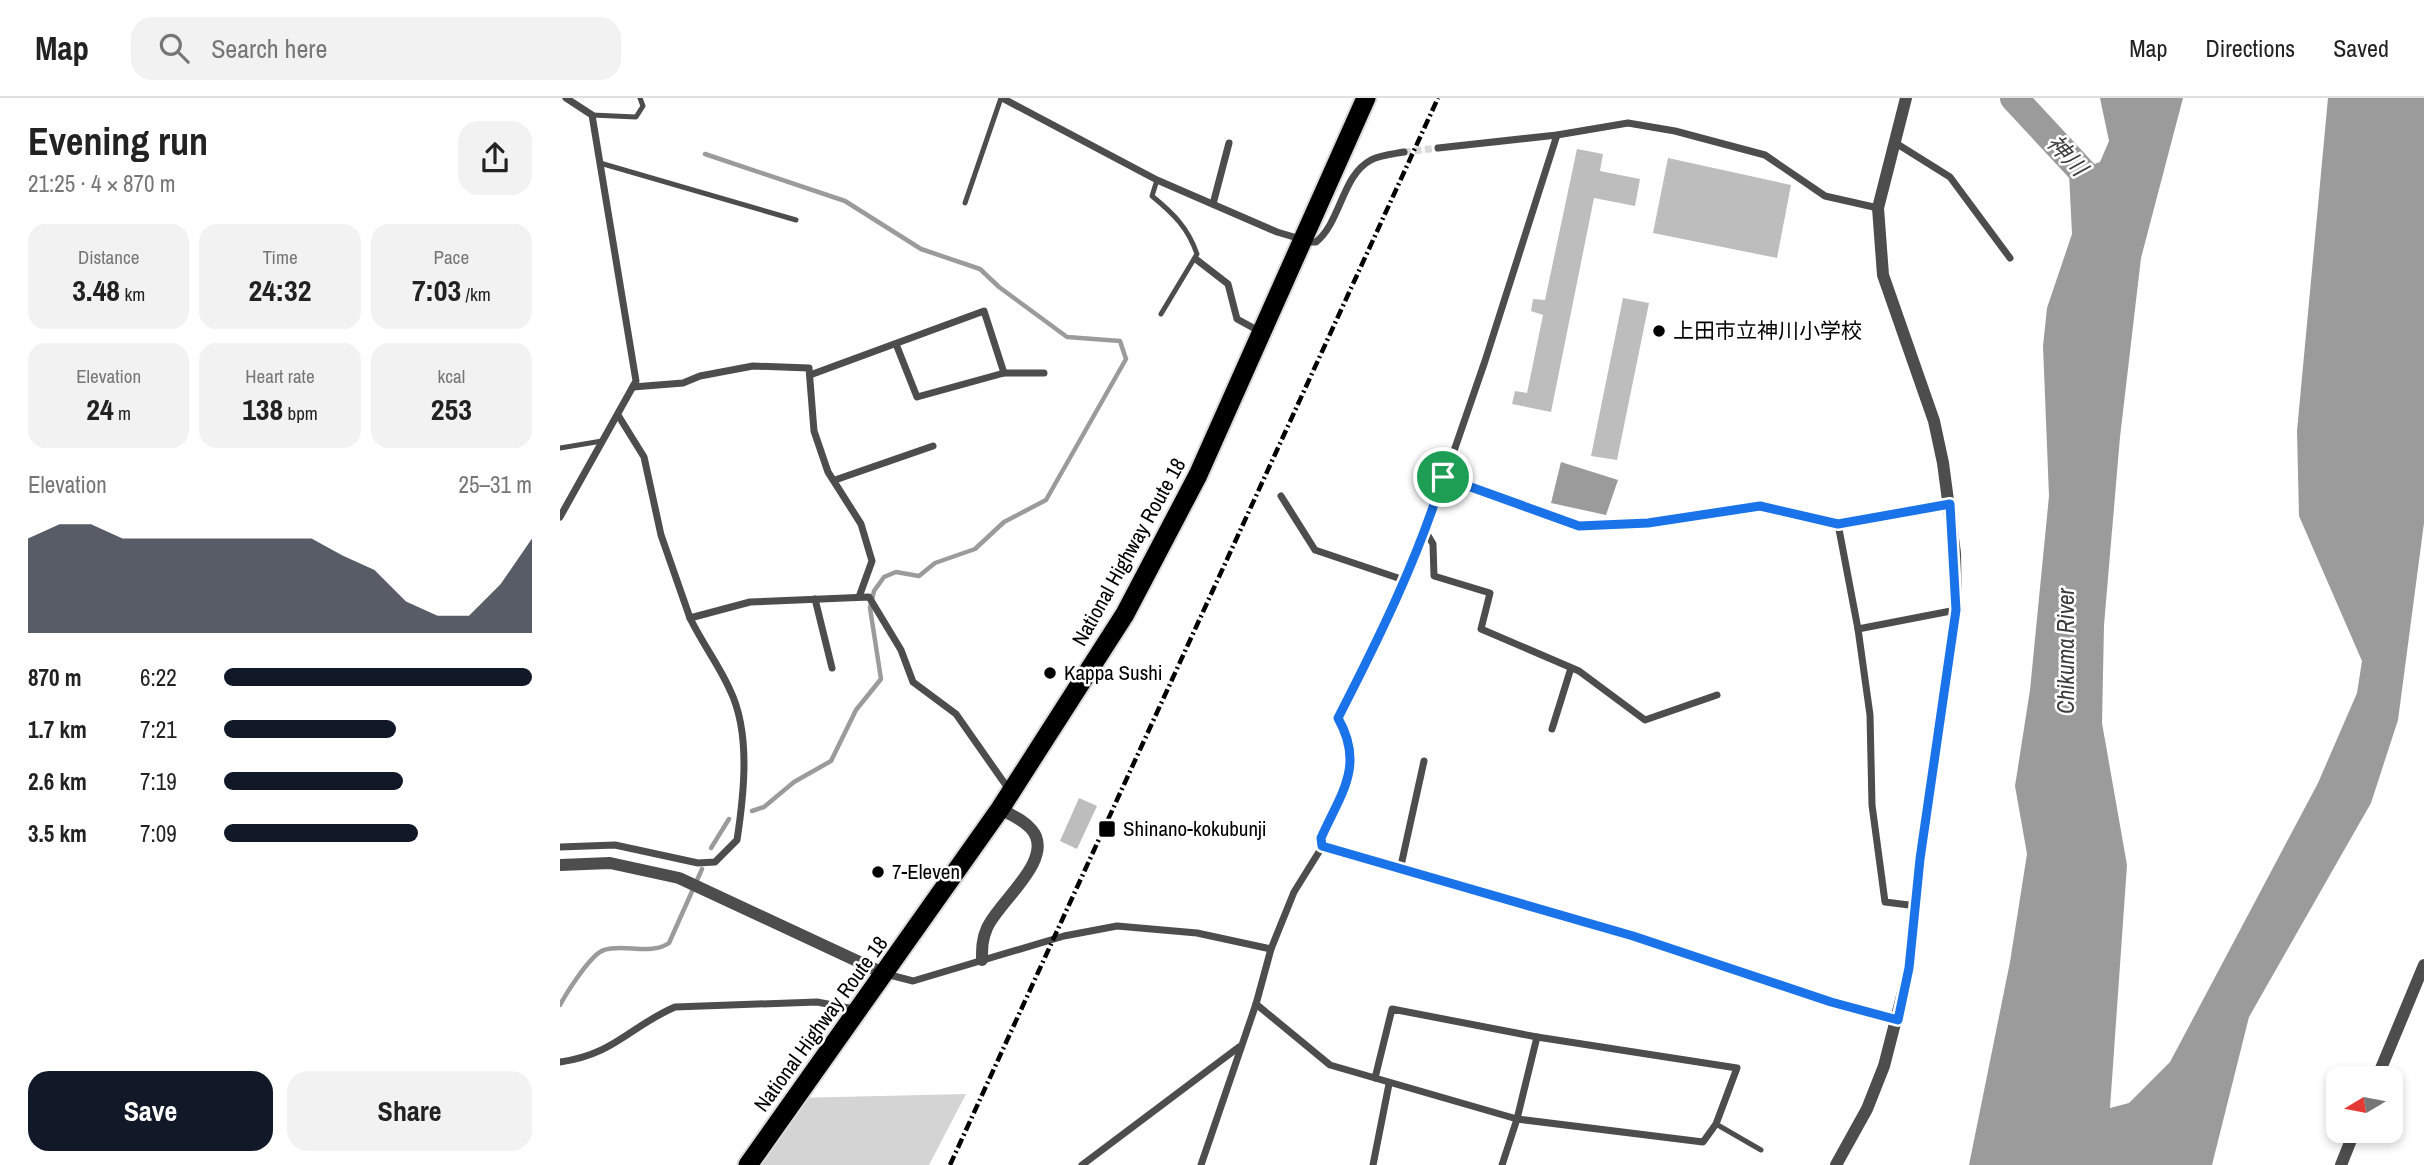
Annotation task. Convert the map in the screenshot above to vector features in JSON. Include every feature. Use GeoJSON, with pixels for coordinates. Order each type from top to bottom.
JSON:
{"type":"FeatureCollection","features":[{"type":"Feature","properties":{"kind":"highway","name":"National Highway Route 18"},"geometry":{"type":"LineString","coordinates":[[748,1165],[886,974],[1000,809],[1125,614],[1198,475],[1366,98]]}},
{"type":"Feature","properties":{"kind":"street"},"geometry":{"type":"LineString","coordinates":[[560,517],[636,382],[592,115],[566,98]]}},
{"type":"Feature","properties":{"kind":"street"},"geometry":{"type":"LineString","coordinates":[[1001,98],[1014,101],[1157,180],[1276,232],[1316,242],[1327,233],[1362,167],[1372,159],[1404,152]]}},
{"type":"Feature","properties":{"kind":"street"},"geometry":{"type":"LineString","coordinates":[[1836,1165],[1867,1109],[1898,1020],[1909,968],[1920,859],[1956,610],[1950,504],[1934,421],[1883,275],[1878,208],[1906,98]]}},
{"type":"Feature","properties":{"kind":"street"},"geometry":{"type":"LineString","coordinates":[[560,103],[577,107]]}},
{"type":"Feature","properties":{"kind":"street"},"geometry":{"type":"LineString","coordinates":[[1438,148],[1557,135],[1628,123],[1675,131],[1765,155],[1825,196],[1878,208]]}},
{"type":"Feature","properties":{"kind":"street"},"geometry":{"type":"LineString","coordinates":[[1201,1165],[1256,1004],[1271,949],[1294,892],[1322,846],[1321,838],[1351,770],[1350,740],[1338,718],[1426,532],[1485,360],[1557,135]]}},
{"type":"Feature","properties":{"kind":"street"},"geometry":{"type":"LineString","coordinates":[[1894,141],[1950,177],[2010,258]]}},
{"type":"Feature","properties":{"kind":"street"},"geometry":{"type":"LineString","coordinates":[[1213,204],[1229,143]]}},
{"type":"Feature","properties":{"kind":"street"},"geometry":{"type":"LineString","coordinates":[[1197,260],[1228,284],[1237,318],[1263,333]]}},
{"type":"Feature","properties":{"kind":"street"},"geometry":{"type":"LineString","coordinates":[[810,375],[984,311],[1004,373]]}},
{"type":"Feature","properties":{"kind":"street"},"geometry":{"type":"LineString","coordinates":[[896,345],[917,397],[1004,373],[1044,373]]}},
{"type":"Feature","properties":{"kind":"street"},"geometry":{"type":"LineString","coordinates":[[633,387],[683,383],[701,376],[754,366],[809,368],[814,431],[828,472],[861,524],[872,561],[859,597]]}},
{"type":"Feature","properties":{"kind":"street"},"geometry":{"type":"LineString","coordinates":[[560,847],[615,845],[698,863],[715,862],[737,840],[743,758],[738,716],[730,690],[690,618],[661,535],[644,457],[618,415]]}},
{"type":"Feature","properties":{"kind":"street"},"geometry":{"type":"LineString","coordinates":[[835,480],[933,446]]}},
{"type":"Feature","properties":{"kind":"street"},"geometry":{"type":"LineString","coordinates":[[1443,477],[1579,526],[1648,523],[1760,506],[1838,524],[1950,504]]}},
{"type":"Feature","properties":{"kind":"street"},"geometry":{"type":"LineString","coordinates":[[1281,496],[1315,550],[1404,580]]}},
{"type":"Feature","properties":{"kind":"street"},"geometry":{"type":"LineString","coordinates":[[1838,524],[1858,629],[1870,715],[1872,805],[1885,902],[1917,906]]}},
{"type":"Feature","properties":{"kind":"street"},"geometry":{"type":"LineString","coordinates":[[1426,532],[1433,544],[1434,576],[1490,593],[1481,629],[1571,668],[1645,720],[1717,695]]}},
{"type":"Feature","properties":{"kind":"street"},"geometry":{"type":"LineString","coordinates":[[690,618],[750,602],[869,597],[886,622],[913,682],[956,715],[1011,792]]}},
{"type":"Feature","properties":{"kind":"street"},"geometry":{"type":"LineString","coordinates":[[815,599],[832,668]]}},
{"type":"Feature","properties":{"kind":"street"},"geometry":{"type":"LineString","coordinates":[[1858,629],[1956,610]]}},
{"type":"Feature","properties":{"kind":"street"},"geometry":{"type":"LineString","coordinates":[[1552,729],[1571,668]]}},
{"type":"Feature","properties":{"kind":"street"},"geometry":{"type":"LineString","coordinates":[[1400,870],[1424,761]]}},
{"type":"Feature","properties":{"kind":"street"},"geometry":{"type":"LineString","coordinates":[[982,960],[981,945],[987,926],[1036,858],[1038,842],[1033,831],[1000,809]]}},
{"type":"Feature","properties":{"kind":"street"},"geometry":{"type":"LineString","coordinates":[[1322,846],[1621,932],[1831,1002],[1898,1020]]}},
{"type":"Feature","properties":{"kind":"street"},"geometry":{"type":"LineString","coordinates":[[560,865],[610,863],[679,878],[886,974],[913,981],[1074,934],[1117,926],[1171,929],[1271,949]]}},
{"type":"Feature","properties":{"kind":"street"},"geometry":{"type":"LineString","coordinates":[[2382,1066],[2424,965]]}},
{"type":"Feature","properties":{"kind":"street"},"geometry":{"type":"LineString","coordinates":[[560,1062],[598,1054],[655,1016],[689,1004],[817,1002],[858,1011]]}},
{"type":"Feature","properties":{"kind":"street"},"geometry":{"type":"LineString","coordinates":[[1256,1004],[1330,1065],[1517,1119],[1703,1142],[1716,1124],[1737,1068],[1537,1037],[1392,1009],[1375,1077]]}},
{"type":"Feature","properties":{"kind":"street"},"geometry":{"type":"LineString","coordinates":[[1502,1165],[1517,1119],[1537,1037]]}},
{"type":"Feature","properties":{"kind":"street"},"geometry":{"type":"LineString","coordinates":[[1082,1165],[1240,1047]]}},
{"type":"Feature","properties":{"kind":"street"},"geometry":{"type":"LineString","coordinates":[[1373,1165],[1389,1084]]}},
{"type":"Feature","properties":{"kind":"street"},"geometry":{"type":"LineString","coordinates":[[2341,1165],[2350,1143]]}},
{"type":"Feature","properties":{"kind":"lane"},"geometry":{"type":"LineString","coordinates":[[592,115],[636,117],[643,106],[640,98]]}},
{"type":"Feature","properties":{"kind":"lane"},"geometry":{"type":"LineString","coordinates":[[965,203],[1001,98]]}},
{"type":"Feature","properties":{"kind":"lane"},"geometry":{"type":"LineString","coordinates":[[600,163],[796,220]]}},
{"type":"Feature","properties":{"kind":"lane"},"geometry":{"type":"LineString","coordinates":[[1157,180],[1152,196],[1174,214],[1190,234],[1197,260],[1161,314]]}},
{"type":"Feature","properties":{"kind":"lane"},"geometry":{"type":"LineString","coordinates":[[560,448],[603,440]]}},
{"type":"Feature","properties":{"kind":"lane"},"geometry":{"type":"LineString","coordinates":[[1716,1124],[1761,1150]]}},
{"type":"Feature","properties":{"kind":"shaded area"},"geometry":{"type":"Polygon","coordinates":[[[966,1094],[929,1165],[748,1165],[794,1098],[966,1094]]]}},
{"type":"Feature","properties":{"kind":"water","name":"Chikuma River"},"geometry":{"type":"Polygon","coordinates":[[[2100,98],[2183,98],[2141,258],[2120,437],[2104,625],[2102,723],[2127,865],[2110,1108],[2129,1103],[2170,1062],[2318,783],[2357,693],[2362,661],[2299,516],[2297,431],[2328,98],[2424,98],[2424,523],[2398,720],[2371,803],[2249,1017],[2212,1165],[1969,1165],[2010,962],[2027,854],[2015,786],[2030,690],[2049,496],[2043,346],[2047,308],[2072,234],[2069,173],[2100,162],[2109,141],[2100,98]]]}},
{"type":"Feature","properties":{"kind":"water"},"geometry":{"type":"Polygon","coordinates":[[[1561,462],[1618,480],[1606,515],[1551,503],[1561,462]]]}},
{"type":"Feature","properties":{"kind":"building"},"geometry":{"type":"Polygon","coordinates":[[[1577,149],[1603,154],[1600,171],[1640,179],[1635,206],[1594,198],[1551,412],[1512,404],[1515,391],[1527,393],[1543,315],[1531,311],[1533,299],[1545,300],[1577,149]]]}},
{"type":"Feature","properties":{"kind":"building"},"geometry":{"type":"Polygon","coordinates":[[[1668,158],[1791,185],[1777,258],[1653,233],[1668,158]]]}},
{"type":"Feature","properties":{"kind":"building"},"geometry":{"type":"Polygon","coordinates":[[[1623,298],[1649,303],[1617,460],[1591,456],[1623,298]]]}},
{"type":"Feature","properties":{"kind":"building"},"geometry":{"type":"Polygon","coordinates":[[[1079,798],[1097,806],[1077,849],[1060,841],[1079,798]]]}},
{"type":"Feature","properties":{"kind":"waterway","name":"神川"},"geometry":{"type":"LineString","coordinates":[[2014,98],[2105,196]]}},
{"type":"Feature","properties":{"kind":"waterway"},"geometry":{"type":"LineString","coordinates":[[705,154],[845,201],[921,249],[980,269],[999,287],[1067,337],[1120,341],[1126,359],[1046,500],[1004,522],[975,549],[935,563],[919,576],[896,572],[884,577],[874,591],[870,608],[881,679],[856,710],[831,761],[794,782],[764,807],[752,811]]}},
{"type":"Feature","properties":{"kind":"waterway"},"geometry":{"type":"LineString","coordinates":[[711,848],[729,819]]}},
{"type":"Feature","properties":{"kind":"waterway"},"geometry":{"type":"LineString","coordinates":[[560,1005],[580,974],[593,958],[604,950],[654,949],[669,943],[702,869]]}},
{"type":"Feature","properties":{"kind":"tunnel"},"geometry":{"type":"LineString","coordinates":[[1404,152],[1438,148]]}},
{"type":"Feature","properties":{"kind":"railway"},"geometry":{"type":"LineString","coordinates":[[950,1165],[1438,98]]}},
{"type":"Feature","properties":{"kind":"place","name":"上田市立神川小学校"},"geometry":{"type":"Point","coordinates":[1659,331]}},
{"type":"Feature","properties":{"kind":"place","name":"Kappa Sushi"},"geometry":{"type":"Point","coordinates":[1050,673]}},
{"type":"Feature","properties":{"kind":"place","name":"Shinano-kokubunji"},"geometry":{"type":"Point","coordinates":[1107,829]}},
{"type":"Feature","properties":{"kind":"place","name":"7-Eleven"},"geometry":{"type":"Point","coordinates":[878,872]}},
{"type":"Feature","properties":{"kind":"route"},"geometry":{"type":"LineString","coordinates":[[1443,477],[1579,526],[1648,523],[1760,506],[1838,524],[1950,504],[1955,553],[1956,610],[1920,859],[1909,968],[1898,1020],[1831,1002],[1633,936],[1387,867],[1322,846],[1321,838],[1351,770],[1350,740],[1338,718],[1380,635],[1426,532],[1443,477]]}}]}
